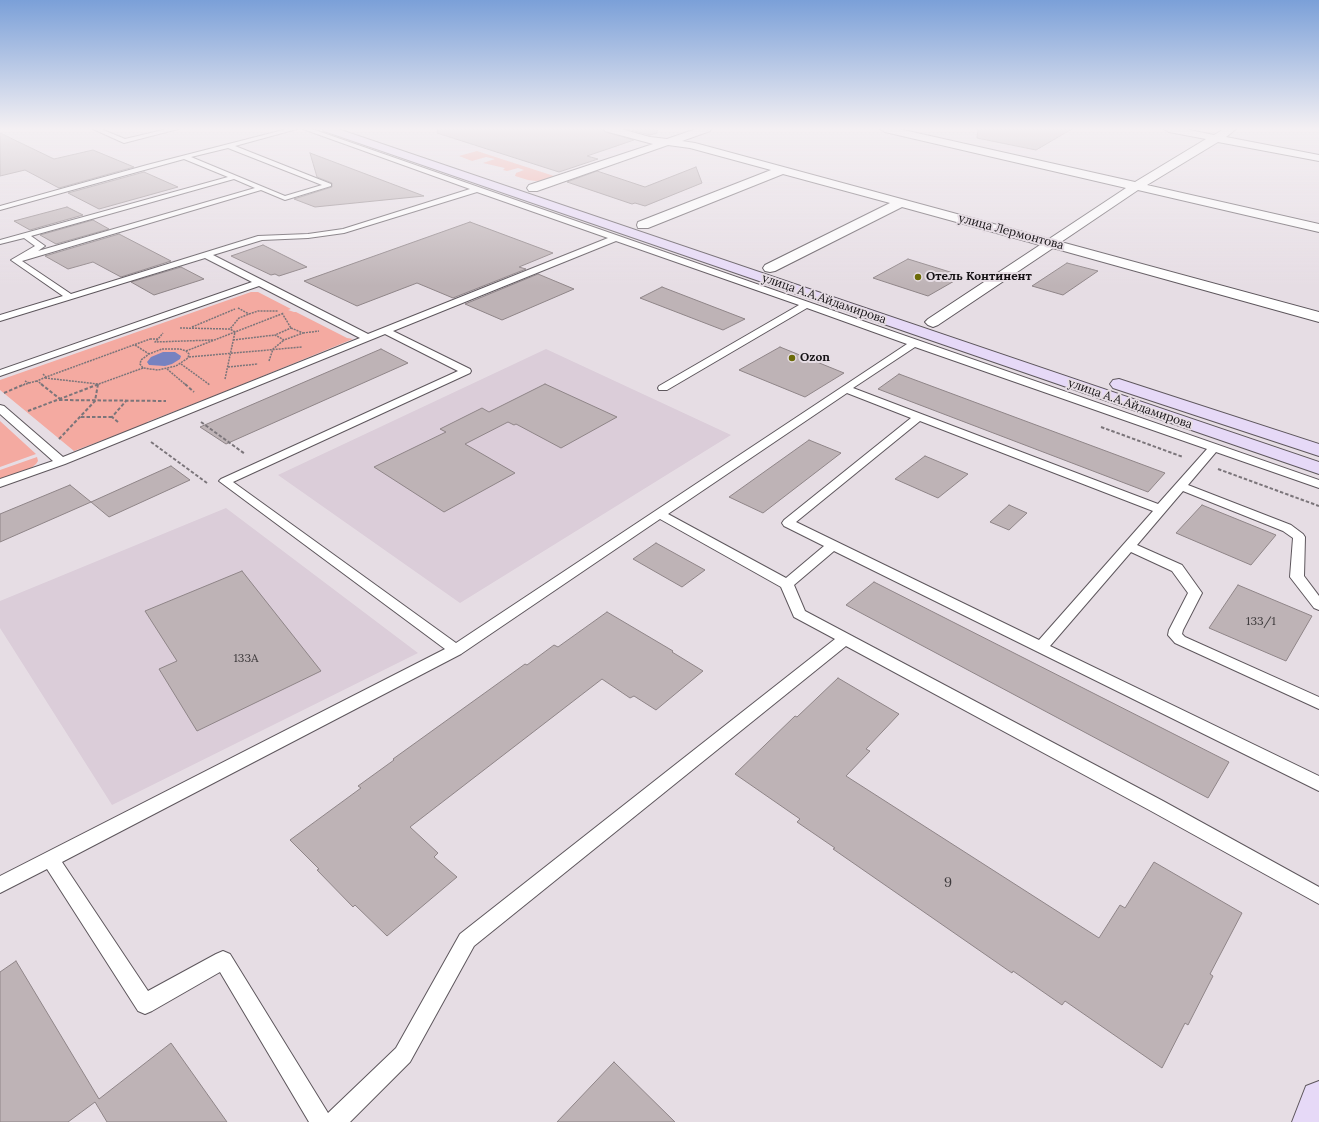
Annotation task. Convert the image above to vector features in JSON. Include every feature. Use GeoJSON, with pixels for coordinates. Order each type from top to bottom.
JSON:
{"type":"FeatureCollection","features":[{"type":"Feature","properties":{"kind":"main road","name":"улица А.А.Айдамирова"},"geometry":{"type":"LineString","coordinates":[[481,181],[1319,468]]}},
{"type":"Feature","properties":{"kind":"main road","name":"улица А.А.Айдамирова"},"geometry":{"type":"LineString","coordinates":[[513,181],[1032,355]]}},
{"type":"Feature","properties":{"kind":"main road","name":"улица А.А.Айдамирова"},"geometry":{"type":"LineString","coordinates":[[1107,380],[1319,450]]}},
{"type":"Feature","properties":{"kind":"main road"},"geometry":{"type":"LineString","coordinates":[[1311,1122],[1319,1099]]}},
{"type":"Feature","properties":{"kind":"street"},"geometry":{"type":"LineString","coordinates":[[533,188],[552,181]]}},
{"type":"Feature","properties":{"kind":"street"},"geometry":{"type":"LineString","coordinates":[[643,225],[753,181]]}},
{"type":"Feature","properties":{"kind":"street","name":"улица Лермонтова"},"geometry":{"type":"LineString","coordinates":[[825,181],[1319,317]]}},
{"type":"Feature","properties":{"kind":"street"},"geometry":{"type":"LineString","coordinates":[[1116,181],[1319,228]]}},
{"type":"Feature","properties":{"kind":"street"},"geometry":{"type":"LineString","coordinates":[[933,322],[1145,181]]}},
{"type":"Feature","properties":{"kind":"street"},"geometry":{"type":"LineString","coordinates":[[770,268],[902,202]]}},
{"type":"Feature","properties":{"kind":"lane"},"geometry":{"type":"LineString","coordinates":[[0,208],[97,181]]}},
{"type":"Feature","properties":{"kind":"lane"},"geometry":{"type":"LineString","coordinates":[[0,242],[218,181]]}},
{"type":"Feature","properties":{"kind":"lane"},"geometry":{"type":"LineString","coordinates":[[245,181],[285,198],[329,186],[317,181]]}},
{"type":"Feature","properties":{"kind":"lane"},"geometry":{"type":"LineString","coordinates":[[456,181],[1319,484]]}},
{"type":"Feature","properties":{"kind":"lane"},"geometry":{"type":"LineString","coordinates":[[15,260],[262,188]]}},
{"type":"Feature","properties":{"kind":"lane"},"geometry":{"type":"LineString","coordinates":[[0,318],[261,238],[308,236],[344,231],[478,189]]}},
{"type":"Feature","properties":{"kind":"lane"},"geometry":{"type":"LineString","coordinates":[[15,260],[41,246],[25,235]]}},
{"type":"Feature","properties":{"kind":"lane"},"geometry":{"type":"LineString","coordinates":[[0,483],[61,462],[615,238]]}},
{"type":"Feature","properties":{"kind":"lane"},"geometry":{"type":"LineString","coordinates":[[206,255],[258,283],[368,338]]}},
{"type":"Feature","properties":{"kind":"lane"},"geometry":{"type":"LineString","coordinates":[[15,260],[70,297]]}},
{"type":"Feature","properties":{"kind":"lane"},"geometry":{"type":"LineString","coordinates":[[0,373],[258,283]]}},
{"type":"Feature","properties":{"kind":"lane"},"geometry":{"type":"LineString","coordinates":[[663,388],[806,305]]}},
{"type":"Feature","properties":{"kind":"lane"},"geometry":{"type":"LineString","coordinates":[[385,331],[466,371],[225,481],[456,650]]}},
{"type":"Feature","properties":{"kind":"lane"},"geometry":{"type":"LineString","coordinates":[[0,885],[456,650],[914,343]]}},
{"type":"Feature","properties":{"kind":"lane"},"geometry":{"type":"LineString","coordinates":[[846,389],[1159,509]]}},
{"type":"Feature","properties":{"kind":"lane"},"geometry":{"type":"LineString","coordinates":[[0,408],[61,462]]}},
{"type":"Feature","properties":{"kind":"lane"},"geometry":{"type":"LineString","coordinates":[[919,417],[788,523],[1319,784]]}},
{"type":"Feature","properties":{"kind":"lane"},"geometry":{"type":"LineString","coordinates":[[1041,647],[1159,509],[1214,448]]}},
{"type":"Feature","properties":{"kind":"lane"},"geometry":{"type":"LineString","coordinates":[[1180,486],[1287,528],[1299,537],[1297,577],[1319,605]]}},
{"type":"Feature","properties":{"kind":"lane"},"geometry":{"type":"LineString","coordinates":[[659,514],[787,584],[799,614],[1319,896]]}},
{"type":"Feature","properties":{"kind":"lane"},"geometry":{"type":"LineString","coordinates":[[787,584],[833,545]]}},
{"type":"Feature","properties":{"kind":"lane"},"geometry":{"type":"LineString","coordinates":[[1128,546],[1177,568],[1195,593],[1176,630],[1175,635],[1180,640],[1319,703]]}},
{"type":"Feature","properties":{"kind":"lane"},"geometry":{"type":"LineString","coordinates":[[334,1122],[403,1055],[467,940],[845,639]]}},
{"type":"Feature","properties":{"kind":"lane"},"geometry":{"type":"LineString","coordinates":[[50,859],[145,1004],[223,960],[321,1122]]}},
{"type":"Feature","properties":{"kind":"path"},"geometry":{"type":"LineString","coordinates":[[238,308],[249,314]]}},
{"type":"Feature","properties":{"kind":"path"},"geometry":{"type":"LineString","coordinates":[[142,368],[140,364],[141,360],[148,354],[171,348],[186,351],[289,311],[258,311],[240,318],[230,329]]}},
{"type":"Feature","properties":{"kind":"path"},"geometry":{"type":"LineString","coordinates":[[268,363],[273,349],[284,340],[304,333],[291,328],[282,314]]}},
{"type":"Feature","properties":{"kind":"path"},"geometry":{"type":"LineString","coordinates":[[176,328],[230,329],[235,332]]}},
{"type":"Feature","properties":{"kind":"path"},"geometry":{"type":"LineString","coordinates":[[233,340],[275,335],[291,328]]}},
{"type":"Feature","properties":{"kind":"path"},"geometry":{"type":"LineString","coordinates":[[224,385],[235,332]]}},
{"type":"Feature","properties":{"kind":"path"},"geometry":{"type":"LineString","coordinates":[[164,333],[155,342],[215,339]]}},
{"type":"Feature","properties":{"kind":"path"},"geometry":{"type":"LineString","coordinates":[[275,335],[284,340]]}},
{"type":"Feature","properties":{"kind":"path"},"geometry":{"type":"LineString","coordinates":[[150,339],[158,339]]}},
{"type":"Feature","properties":{"kind":"path"},"geometry":{"type":"LineString","coordinates":[[130,342],[148,354]]}},
{"type":"Feature","properties":{"kind":"path"},"geometry":{"type":"LineString","coordinates":[[22,414],[142,368],[158,370],[166,369],[181,364],[189,357],[303,346]]}},
{"type":"Feature","properties":{"kind":"path"},"geometry":{"type":"LineString","coordinates":[[186,351],[189,354],[189,357]]}},
{"type":"Feature","properties":{"kind":"path"},"geometry":{"type":"LineString","coordinates":[[181,364],[215,388]]}},
{"type":"Feature","properties":{"kind":"path"},"geometry":{"type":"LineString","coordinates":[[228,367],[262,364]]}},
{"type":"Feature","properties":{"kind":"path"},"geometry":{"type":"LineString","coordinates":[[166,369],[197,395]]}},
{"type":"Feature","properties":{"kind":"path"},"geometry":{"type":"LineString","coordinates":[[0,394],[45,377],[98,384]]}},
{"type":"Feature","properties":{"kind":"path"},"geometry":{"type":"LineString","coordinates":[[24,380],[29,383]]}},
{"type":"Feature","properties":{"kind":"path"},"geometry":{"type":"LineString","coordinates":[[37,380],[61,399]]}},
{"type":"Feature","properties":{"kind":"path"},"geometry":{"type":"LineString","coordinates":[[54,442],[81,417],[95,401],[98,384]]}},
{"type":"Feature","properties":{"kind":"path"},"geometry":{"type":"LineString","coordinates":[[57,400],[174,401]]}},
{"type":"Feature","properties":{"kind":"path"},"geometry":{"type":"LineString","coordinates":[[112,417],[126,401]]}},
{"type":"Feature","properties":{"kind":"path"},"geometry":{"type":"LineString","coordinates":[[81,417],[112,417],[121,425]]}},
{"type":"Feature","properties":{"kind":"path"},"geometry":{"type":"LineString","coordinates":[[196,419],[260,464]]}},
{"type":"Feature","properties":{"kind":"path"},"geometry":{"type":"LineString","coordinates":[[148,439],[210,485]]}},
{"type":"Feature","properties":{"kind":"path"},"geometry":{"type":"LineString","coordinates":[[1200,463],[1319,506]]}},
{"type":"Feature","properties":{"kind":"shaded area"},"geometry":{"type":"Polygon","coordinates":[[[251,292],[258,292],[291,309],[288,310],[296,312],[347,338],[353,339],[147,422],[148,423],[74,451],[0,390],[0,380],[251,292]]]}},
{"type":"Feature","properties":{"kind":"shaded area"},"geometry":{"type":"Polygon","coordinates":[[[546,349],[731,435],[460,603],[278,475],[546,349]]]}},
{"type":"Feature","properties":{"kind":"shaded area"},"geometry":{"type":"Polygon","coordinates":[[[0,421],[36,454],[0,467],[0,421]]]}},
{"type":"Feature","properties":{"kind":"shaded area"},"geometry":{"type":"Polygon","coordinates":[[[37,457],[38,461],[31,468],[0,479],[0,470],[37,457]]]}},
{"type":"Feature","properties":{"kind":"shaded area"},"geometry":{"type":"Polygon","coordinates":[[[226,508],[418,653],[112,805],[0,628],[0,601],[226,508]]]}},
{"type":"Feature","properties":{"kind":"water"},"geometry":{"type":"Polygon","coordinates":[[[163,352],[175,352],[181,356],[180,359],[172,364],[165,366],[149,365],[147,362],[151,357],[163,352]]]}},
{"type":"Feature","properties":{"kind":"building"},"geometry":{"type":"Polygon","coordinates":[[[46,181],[83,181],[59,188],[46,181]]]}},
{"type":"Feature","properties":{"kind":"building"},"geometry":{"type":"Polygon","coordinates":[[[110,181],[165,181],[178,187],[99,209],[68,193],[110,181]]]}},
{"type":"Feature","properties":{"kind":"building"},"geometry":{"type":"Polygon","coordinates":[[[328,181],[385,181],[424,196],[315,207],[294,199],[332,187],[332,183],[328,181]]]}},
{"type":"Feature","properties":{"kind":"building"},"geometry":{"type":"Polygon","coordinates":[[[628,181],[645,187],[659,181],[701,181],[702,183],[645,206],[635,203],[632,204],[567,182],[628,181]]]}},
{"type":"Feature","properties":{"kind":"building"},"geometry":{"type":"Polygon","coordinates":[[[67,207],[83,215],[30,230],[14,221],[67,207]]]}},
{"type":"Feature","properties":{"kind":"building"},"geometry":{"type":"Polygon","coordinates":[[[93,220],[109,229],[56,244],[40,235],[93,220]]]}},
{"type":"Feature","properties":{"kind":"building"},"geometry":{"type":"Polygon","coordinates":[[[470,222],[553,253],[519,267],[526,269],[453,298],[417,283],[357,306],[304,281],[470,222]]]}},
{"type":"Feature","properties":{"kind":"building"},"geometry":{"type":"Polygon","coordinates":[[[119,234],[171,261],[121,277],[93,262],[68,269],[45,256],[119,234]]]}},
{"type":"Feature","properties":{"kind":"building"},"geometry":{"type":"Polygon","coordinates":[[[263,245],[307,267],[279,276],[275,274],[271,275],[231,256],[263,245]]]}},
{"type":"Feature","properties":{"kind":"building","name":"Отель Континент"},"geometry":{"type":"Polygon","coordinates":[[[908,259],[963,276],[928,296],[873,278],[908,259]]]}},
{"type":"Feature","properties":{"kind":"building"},"geometry":{"type":"Polygon","coordinates":[[[1067,263],[1098,271],[1063,295],[1032,286],[1067,263]]]}},
{"type":"Feature","properties":{"kind":"building"},"geometry":{"type":"Polygon","coordinates":[[[181,267],[204,279],[154,295],[131,282],[181,267]]]}},
{"type":"Feature","properties":{"kind":"building"},"geometry":{"type":"Polygon","coordinates":[[[538,274],[574,289],[502,320],[465,304],[538,274]]]}},
{"type":"Feature","properties":{"kind":"building"},"geometry":{"type":"Polygon","coordinates":[[[662,287],[745,319],[723,330],[640,298],[662,287]]]}},
{"type":"Feature","properties":{"kind":"building"},"geometry":{"type":"Polygon","coordinates":[[[780,347],[844,373],[805,397],[739,370],[780,347]]]}},
{"type":"Feature","properties":{"kind":"building"},"geometry":{"type":"Polygon","coordinates":[[[381,349],[408,363],[226,444],[200,427],[381,349]]]}},
{"type":"Feature","properties":{"kind":"building"},"geometry":{"type":"Polygon","coordinates":[[[899,374],[1165,473],[1148,492],[878,389],[899,374]]]}},
{"type":"Feature","properties":{"kind":"building"},"geometry":{"type":"Polygon","coordinates":[[[545,384],[617,417],[561,448],[516,424],[514,425],[508,422],[465,444],[515,473],[444,512],[374,467],[446,432],[440,429],[482,408],[489,412],[545,384]]]}},
{"type":"Feature","properties":{"kind":"building"},"geometry":{"type":"Polygon","coordinates":[[[809,440],[841,453],[763,513],[729,497],[809,440]]]}},
{"type":"Feature","properties":{"kind":"building"},"geometry":{"type":"Polygon","coordinates":[[[925,456],[968,474],[938,498],[895,479],[925,456]]]}},
{"type":"Feature","properties":{"kind":"building"},"geometry":{"type":"Polygon","coordinates":[[[171,466],[190,480],[109,517],[91,502],[171,466]]]}},
{"type":"Feature","properties":{"kind":"building"},"geometry":{"type":"Polygon","coordinates":[[[70,485],[91,502],[0,542],[0,514],[70,485]]]}},
{"type":"Feature","properties":{"kind":"building"},"geometry":{"type":"Polygon","coordinates":[[[1009,505],[1027,513],[1009,530],[990,522],[1009,505]]]}},
{"type":"Feature","properties":{"kind":"building"},"geometry":{"type":"Polygon","coordinates":[[[1202,505],[1276,535],[1251,565],[1176,533],[1202,505]]]}},
{"type":"Feature","properties":{"kind":"building"},"geometry":{"type":"Polygon","coordinates":[[[656,543],[705,570],[682,587],[633,559],[656,543]]]}},
{"type":"Feature","properties":{"kind":"building"},"geometry":{"type":"Polygon","coordinates":[[[242,571],[321,671],[197,731],[159,669],[177,661],[145,611],[242,571]]]}},
{"type":"Feature","properties":{"kind":"building"},"geometry":{"type":"Polygon","coordinates":[[[874,582],[1229,762],[1208,798],[846,605],[874,582]]]}},
{"type":"Feature","properties":{"kind":"building"},"geometry":{"type":"Polygon","coordinates":[[[1238,585],[1312,616],[1286,661],[1209,628],[1238,585]]]}},
{"type":"Feature","properties":{"kind":"building"},"geometry":{"type":"Polygon","coordinates":[[[607,612],[673,651],[672,652],[703,671],[656,710],[634,696],[630,698],[602,679],[410,827],[438,853],[434,857],[457,877],[387,936],[355,905],[353,907],[317,870],[319,869],[290,840],[361,788],[358,786],[394,760],[393,759],[525,664],[527,665],[554,645],[558,647],[607,612]]]}},
{"type":"Feature","properties":{"kind":"building"},"geometry":{"type":"Polygon","coordinates":[[[838,678],[899,714],[866,749],[870,751],[846,776],[1099,938],[1120,905],[1125,908],[1154,862],[1242,913],[1210,974],[1213,976],[1188,1025],[1185,1023],[1162,1068],[1065,1001],[1062,1005],[1013,971],[1012,973],[833,849],[835,848],[797,822],[800,819],[735,774],[795,716],[797,717],[838,678]]]}},
{"type":"Feature","properties":{"kind":"building"},"geometry":{"type":"Polygon","coordinates":[[[16,961],[99,1099],[171,1043],[227,1122],[107,1122],[95,1102],[68,1122],[0,1122],[0,972],[16,961]]]}},
{"type":"Feature","properties":{"kind":"building"},"geometry":{"type":"Polygon","coordinates":[[[614,1062],[675,1122],[557,1122],[614,1062]]]}},
{"type":"Feature","properties":{"kind":"place","name":"Отель Континент"},"geometry":{"type":"Point","coordinates":[918,277]}},
{"type":"Feature","properties":{"kind":"place","name":"Ozon"},"geometry":{"type":"Point","coordinates":[792,358]}}]}
